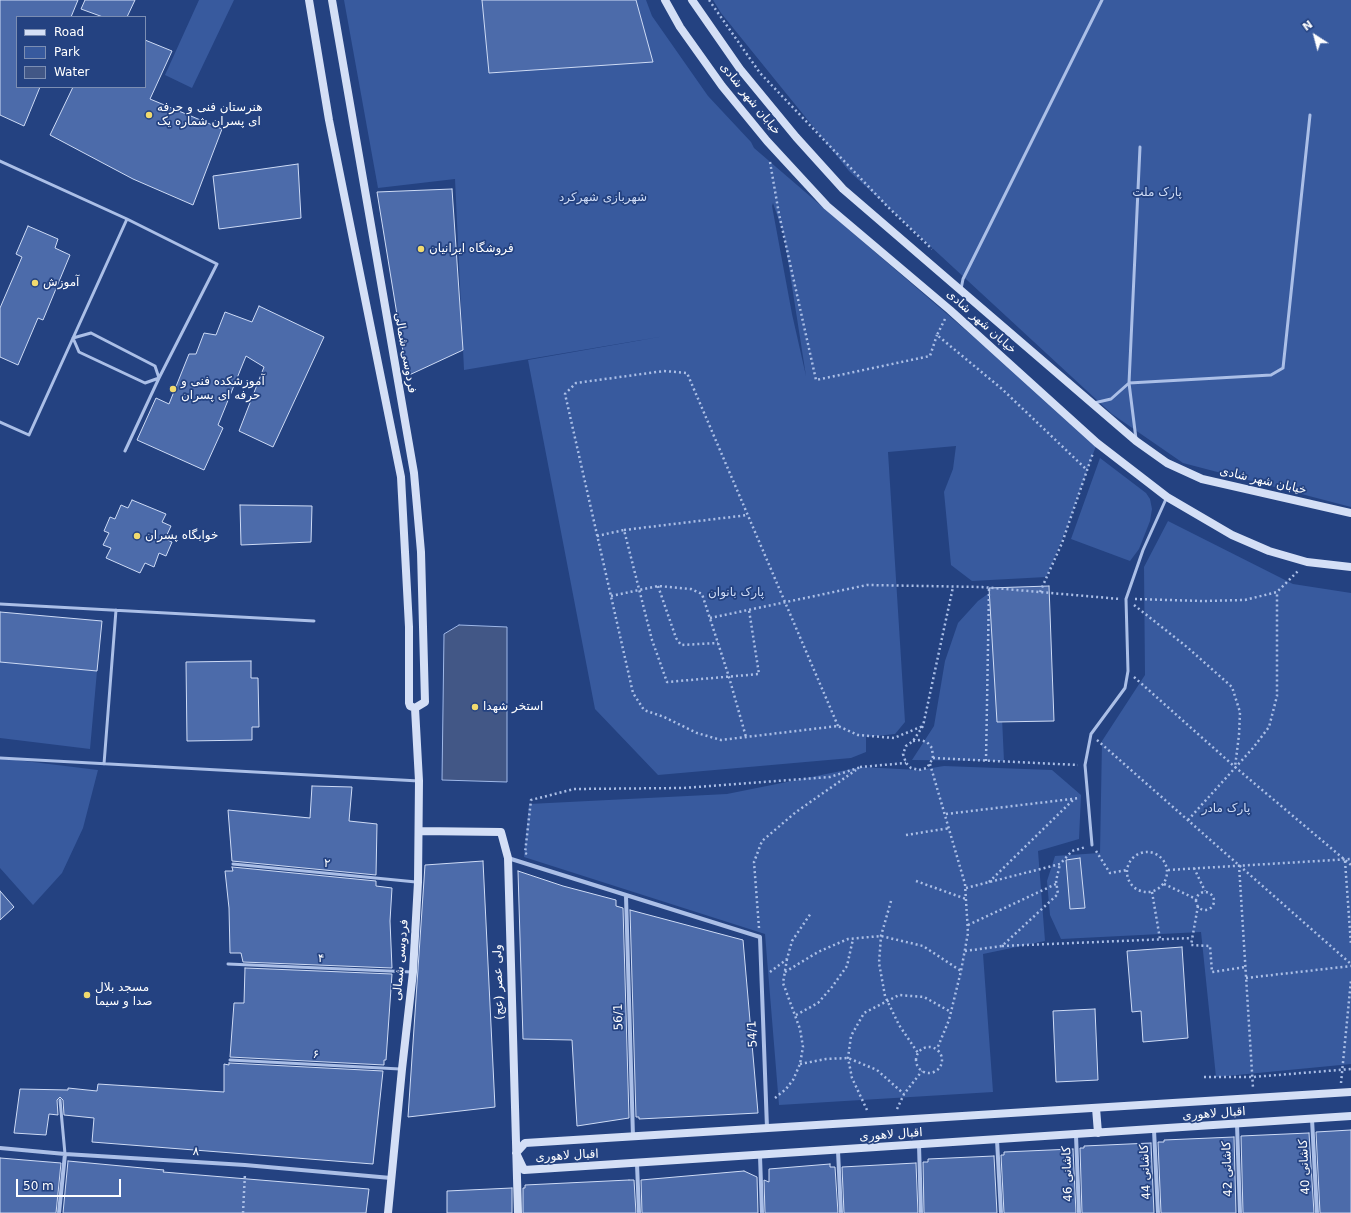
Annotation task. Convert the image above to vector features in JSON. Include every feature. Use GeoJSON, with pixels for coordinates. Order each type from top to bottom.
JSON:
{"type":"FeatureCollection","features":[{"type":"Feature","properties":{"kind":"main road","name":"فردوسی شمالی"},"geometry":{"type":"LineString","coordinates":[[309,0],[329,120],[401,477],[409,627],[409,703],[410,706],[415,708]]}},
{"type":"Feature","properties":{"kind":"main road","name":"فردوسی شمالی"},"geometry":{"type":"LineString","coordinates":[[332,0],[414,473],[421,552],[425,702],[415,708]]}},
{"type":"Feature","properties":{"kind":"main road","name":"خیابان شهر شادی"},"geometry":{"type":"LineString","coordinates":[[665,0],[680,27],[722,86],[767,141],[827,206],[950,310],[1097,443],[1167,497],[1232,535],[1269,551],[1307,562],[1351,567]]}},
{"type":"Feature","properties":{"kind":"main road","name":"خیابان شهر شادی"},"geometry":{"type":"LineString","coordinates":[[692,0],[740,69],[796,137],[843,189],[1091,404],[1136,441],[1167,463],[1202,479],[1351,513]]}},
{"type":"Feature","properties":{"kind":"main road"},"geometry":{"type":"LineString","coordinates":[[1338,566],[1351,570]]}},
{"type":"Feature","properties":{"kind":"main road","name":"فردوسی شمالی"},"geometry":{"type":"LineString","coordinates":[[388,1213],[413,972],[418,882],[419,781],[415,708]]}},
{"type":"Feature","properties":{"kind":"main road","name":"ولی عصر (عج)"},"geometry":{"type":"LineString","coordinates":[[419,831],[501,832],[508,858],[518,1213]]}},
{"type":"Feature","properties":{"kind":"main road","name":"اقبال لاهوری"},"geometry":{"type":"LineString","coordinates":[[1351,1092],[633,1138],[525,1143],[516,1153],[524,1170],[838,1151],[1351,1116]]}},
{"type":"Feature","properties":{"kind":"main road"},"geometry":{"type":"LineString","coordinates":[[1096,1108],[1098,1133]]}},
{"type":"Feature","properties":{"kind":"street"},"geometry":{"type":"LineString","coordinates":[[508,858],[760,937]]}},
{"type":"Feature","properties":{"kind":"street","name":"56/1"},"geometry":{"type":"LineString","coordinates":[[626,896],[633,1138]]}},
{"type":"Feature","properties":{"kind":"street","name":"54/1"},"geometry":{"type":"LineString","coordinates":[[760,937],[768,1129]]}},
{"type":"Feature","properties":{"kind":"street","name":"کاشانی 40"},"geometry":{"type":"LineString","coordinates":[[1312,1119],[1318,1213]]}},
{"type":"Feature","properties":{"kind":"street","name":"کاشانی 42"},"geometry":{"type":"LineString","coordinates":[[1236,1124],[1240,1213]]}},
{"type":"Feature","properties":{"kind":"street","name":"کاشانی 44"},"geometry":{"type":"LineString","coordinates":[[1154,1130],[1158,1213]]}},
{"type":"Feature","properties":{"kind":"street","name":"کاشانی 46"},"geometry":{"type":"LineString","coordinates":[[1076,1135],[1079,1213]]}},
{"type":"Feature","properties":{"kind":"street"},"geometry":{"type":"LineString","coordinates":[[997,1140],[1001,1213]]}},
{"type":"Feature","properties":{"kind":"street"},"geometry":{"type":"LineString","coordinates":[[919,1145],[921,1213]]}},
{"type":"Feature","properties":{"kind":"street","name":"۸"},"geometry":{"type":"LineString","coordinates":[[0,1148],[65,1154],[245,1165],[391,1178]]}},
{"type":"Feature","properties":{"kind":"street"},"geometry":{"type":"LineString","coordinates":[[838,1151],[841,1213]]}},
{"type":"Feature","properties":{"kind":"street"},"geometry":{"type":"LineString","coordinates":[[59,1213],[65,1154]]}},
{"type":"Feature","properties":{"kind":"street"},"geometry":{"type":"LineString","coordinates":[[760,1156],[762,1213]]}},
{"type":"Feature","properties":{"kind":"street"},"geometry":{"type":"LineString","coordinates":[[637,1164],[639,1213]]}},
{"type":"Feature","properties":{"kind":"lane"},"geometry":{"type":"LineString","coordinates":[[960,290],[963,279],[1102,0]]}},
{"type":"Feature","properties":{"kind":"lane"},"geometry":{"type":"LineString","coordinates":[[1091,404],[1111,399],[1129,383],[1271,375],[1283,368],[1310,115]]}},
{"type":"Feature","properties":{"kind":"lane"},"geometry":{"type":"LineString","coordinates":[[1136,441],[1129,383],[1140,147]]}},
{"type":"Feature","properties":{"kind":"lane"},"geometry":{"type":"LineString","coordinates":[[0,161],[128,219],[217,264],[159,378],[125,451]]}},
{"type":"Feature","properties":{"kind":"lane"},"geometry":{"type":"LineString","coordinates":[[0,422],[29,435],[128,219]]}},
{"type":"Feature","properties":{"kind":"lane"},"geometry":{"type":"LineString","coordinates":[[73,338],[91,333],[155,366],[159,378]]}},
{"type":"Feature","properties":{"kind":"lane"},"geometry":{"type":"LineString","coordinates":[[73,338],[79,352],[145,383],[159,378]]}},
{"type":"Feature","properties":{"kind":"lane"},"geometry":{"type":"LineString","coordinates":[[1092,845],[1085,765],[1091,734],[1125,688],[1128,671],[1126,599],[1143,550],[1167,497]]}},
{"type":"Feature","properties":{"kind":"lane"},"geometry":{"type":"LineString","coordinates":[[0,604],[314,620]]}},
{"type":"Feature","properties":{"kind":"lane"},"geometry":{"type":"LineString","coordinates":[[104,764],[116,610]]}},
{"type":"Feature","properties":{"kind":"lane"},"geometry":{"type":"LineString","coordinates":[[0,758],[419,781]]}},
{"type":"Feature","properties":{"kind":"lane","name":"۲"},"geometry":{"type":"LineString","coordinates":[[233,864],[418,882]]}},
{"type":"Feature","properties":{"kind":"lane","name":"۴"},"geometry":{"type":"LineString","coordinates":[[228,964],[413,972]]}},
{"type":"Feature","properties":{"kind":"lane","name":"۶"},"geometry":{"type":"LineString","coordinates":[[230,1060],[402,1069]]}},
{"type":"Feature","properties":{"kind":"lane"},"geometry":{"type":"LineString","coordinates":[[60,1100],[65,1154]]}},
{"type":"Feature","properties":{"kind":"path"},"geometry":{"type":"LineString","coordinates":[[709,0],[760,73],[888,208],[934,251]]}},
{"type":"Feature","properties":{"kind":"path"},"geometry":{"type":"LineString","coordinates":[[767,141],[779,214],[816,380],[930,356],[937,335],[950,310]]}},
{"type":"Feature","properties":{"kind":"path"},"geometry":{"type":"LineString","coordinates":[[937,335],[1002,389],[1087,470]]}},
{"type":"Feature","properties":{"kind":"path"},"geometry":{"type":"LineString","coordinates":[[838,726],[687,373],[664,371],[576,384],[565,394],[634,693],[644,710],[664,717],[697,733],[721,740],[838,726],[858,735],[894,738],[924,726]]}},
{"type":"Feature","properties":{"kind":"path"},"geometry":{"type":"LineString","coordinates":[[1040,592],[1062,543],[1097,443]]}},
{"type":"Feature","properties":{"kind":"path"},"geometry":{"type":"LineString","coordinates":[[597,536],[624,530],[748,515]]}},
{"type":"Feature","properties":{"kind":"path"},"geometry":{"type":"LineString","coordinates":[[624,530],[652,640],[667,682],[759,674],[749,610]]}},
{"type":"Feature","properties":{"kind":"path"},"geometry":{"type":"LineString","coordinates":[[611,596],[658,586],[691,589],[702,594],[729,677],[746,737]]}},
{"type":"Feature","properties":{"kind":"path"},"geometry":{"type":"LineString","coordinates":[[658,586],[676,638],[681,645],[718,644]]}},
{"type":"Feature","properties":{"kind":"path"},"geometry":{"type":"LineString","coordinates":[[710,618],[867,586],[954,587],[924,726],[913,741],[906,746],[903,754],[906,763],[911,768],[919,770],[926,768],[933,758],[932,748],[927,742],[920,740],[913,741]]}},
{"type":"Feature","properties":{"kind":"path"},"geometry":{"type":"LineString","coordinates":[[986,760],[989,588]]}},
{"type":"Feature","properties":{"kind":"path"},"geometry":{"type":"LineString","coordinates":[[1188,820],[1253,748],[1269,727],[1277,696],[1277,592]]}},
{"type":"Feature","properties":{"kind":"path"},"geometry":{"type":"LineString","coordinates":[[1126,599],[1187,647],[1232,687],[1240,712],[1235,767]]}},
{"type":"Feature","properties":{"kind":"path"},"geometry":{"type":"LineString","coordinates":[[1128,671],[1235,767],[1351,866]]}},
{"type":"Feature","properties":{"kind":"path"},"geometry":{"type":"LineString","coordinates":[[1091,734],[1351,965]]}},
{"type":"Feature","properties":{"kind":"path"},"geometry":{"type":"LineString","coordinates":[[933,758],[1085,765]]}},
{"type":"Feature","properties":{"kind":"path"},"geometry":{"type":"LineString","coordinates":[[532,856],[525,853],[531,800],[574,789],[683,788],[830,777],[861,767],[906,763]]}},
{"type":"Feature","properties":{"kind":"path"},"geometry":{"type":"LineString","coordinates":[[930,764],[946,814],[966,888],[968,925],[965,951],[951,1012],[937,1049]]}},
{"type":"Feature","properties":{"kind":"path"},"geometry":{"type":"LineString","coordinates":[[760,937],[754,862],[762,841],[833,784],[861,767]]}},
{"type":"Feature","properties":{"kind":"path"},"geometry":{"type":"LineString","coordinates":[[946,814],[1088,797]]}},
{"type":"Feature","properties":{"kind":"path"},"geometry":{"type":"LineString","coordinates":[[988,882],[1075,799]]}},
{"type":"Feature","properties":{"kind":"path"},"geometry":{"type":"LineString","coordinates":[[906,835],[950,828]]}},
{"type":"Feature","properties":{"kind":"path"},"geometry":{"type":"LineString","coordinates":[[1002,946],[1058,894],[1056,884],[1060,864],[1072,851],[1092,845],[1110,872],[1127,870]]}},
{"type":"Feature","properties":{"kind":"path"},"geometry":{"type":"LineString","coordinates":[[1149,850],[1162,856],[1168,870],[1164,884],[1152,892],[1138,891],[1128,880],[1126,866],[1135,854],[1149,850]]}},
{"type":"Feature","properties":{"kind":"path"},"geometry":{"type":"LineString","coordinates":[[1168,870],[1351,859]]}},
{"type":"Feature","properties":{"kind":"path"},"geometry":{"type":"LineString","coordinates":[[1345,860],[1351,945]]}},
{"type":"Feature","properties":{"kind":"path"},"geometry":{"type":"LineString","coordinates":[[966,888],[1060,864]]}},
{"type":"Feature","properties":{"kind":"path"},"geometry":{"type":"LineString","coordinates":[[1238,865],[1254,1098]]}},
{"type":"Feature","properties":{"kind":"path"},"geometry":{"type":"LineString","coordinates":[[1194,868],[1205,892],[1212,895],[1214,903],[1209,910],[1201,910],[1196,904],[1197,895],[1205,892]]}},
{"type":"Feature","properties":{"kind":"path"},"geometry":{"type":"LineString","coordinates":[[916,881],[966,899]]}},
{"type":"Feature","properties":{"kind":"path"},"geometry":{"type":"LineString","coordinates":[[968,925],[1056,884]]}},
{"type":"Feature","properties":{"kind":"path"},"geometry":{"type":"LineString","coordinates":[[1164,884],[1196,899]]}},
{"type":"Feature","properties":{"kind":"path"},"geometry":{"type":"LineString","coordinates":[[1152,892],[1160,939]]}},
{"type":"Feature","properties":{"kind":"path"},"geometry":{"type":"LineString","coordinates":[[891,902],[881,936],[880,963],[887,1000],[899,1024],[918,1053]]}},
{"type":"Feature","properties":{"kind":"path"},"geometry":{"type":"LineString","coordinates":[[1198,906],[1191,945],[1210,946],[1212,972],[1246,967]]}},
{"type":"Feature","properties":{"kind":"path"},"geometry":{"type":"LineString","coordinates":[[772,1092],[772,1100],[786,1089],[793,1080],[800,1064],[803,1047],[800,1029],[783,983],[792,941],[812,913]]}},
{"type":"Feature","properties":{"kind":"path"},"geometry":{"type":"LineString","coordinates":[[752,926],[764,930]]}},
{"type":"Feature","properties":{"kind":"path"},"geometry":{"type":"LineString","coordinates":[[785,972],[818,952],[852,939],[881,936],[923,946],[961,971]]}},
{"type":"Feature","properties":{"kind":"path"},"geometry":{"type":"LineString","coordinates":[[965,951],[1002,946],[1192,938]]}},
{"type":"Feature","properties":{"kind":"path"},"geometry":{"type":"LineString","coordinates":[[796,1015],[818,1003],[832,987],[846,966],[852,939]]}},
{"type":"Feature","properties":{"kind":"path"},"geometry":{"type":"LineString","coordinates":[[768,967],[768,974],[787,960]]}},
{"type":"Feature","properties":{"kind":"path"},"geometry":{"type":"LineString","coordinates":[[1246,978],[1351,965]]}},
{"type":"Feature","properties":{"kind":"path"},"geometry":{"type":"LineString","coordinates":[[1341,1093],[1351,980]]}},
{"type":"Feature","properties":{"kind":"path"},"geometry":{"type":"LineString","coordinates":[[867,1110],[852,1078],[848,1058],[851,1036],[864,1013],[899,995],[924,997],[951,1012]]}},
{"type":"Feature","properties":{"kind":"path"},"geometry":{"type":"LineString","coordinates":[[930,1047],[937,1049],[941,1054],[942,1061],[940,1068],[935,1072],[928,1074],[922,1071],[917,1066],[916,1059],[918,1053],[923,1048],[930,1047]]}},
{"type":"Feature","properties":{"kind":"path"},"geometry":{"type":"LineString","coordinates":[[800,1064],[848,1058],[877,1070],[904,1094]]}},
{"type":"Feature","properties":{"kind":"path"},"geometry":{"type":"LineString","coordinates":[[1204,1077],[1253,1076],[1351,1069]]}},
{"type":"Feature","properties":{"kind":"path"},"geometry":{"type":"LineString","coordinates":[[890,1121],[904,1094],[922,1071]]}},
{"type":"Feature","properties":{"kind":"path"},"geometry":{"type":"LineString","coordinates":[[243,1213],[245,1165]]}},
{"type":"Feature","properties":{"kind":"green space"},"geometry":{"type":"Polygon","coordinates":[[[199,0],[234,0],[192,88],[165,75],[199,0]]]}},
{"type":"Feature","properties":{"kind":"green space"},"geometry":{"type":"Polygon","coordinates":[[[344,0],[646,0],[652,16],[708,96],[751,142],[754,148],[1097,443],[1066,530],[1046,577],[972,581],[951,565],[944,492],[953,469],[956,446],[888,452],[905,722],[895,734],[866,737],[866,752],[851,758],[658,775],[595,709],[528,360],[665,336],[464,370],[455,179],[378,188],[344,0]],[[773,203],[772,206],[792,314],[806,376],[784,235],[773,203]]]}},
{"type":"Feature","properties":{"kind":"green space","name":"پارک ملت"},"geometry":{"type":"Polygon","coordinates":[[[713,0],[1351,0],[1351,507],[1183,463],[1112,414],[849,171],[721,13],[713,0]]]}},
{"type":"Feature","properties":{"kind":"green space"},"geometry":{"type":"Polygon","coordinates":[[[1100,458],[1146,493],[1150,499],[1152,509],[1150,521],[1139,549],[1130,561],[1071,539],[1100,458]]]}},
{"type":"Feature","properties":{"kind":"green space","name":"پارک مادر"},"geometry":{"type":"Polygon","coordinates":[[[1168,521],[1293,584],[1351,593],[1351,1064],[1216,1077],[1201,932],[1061,939],[1050,915],[1047,881],[1055,856],[1100,853],[1102,741],[1145,675],[1144,567],[1168,521]]]}},
{"type":"Feature","properties":{"kind":"green space"},"geometry":{"type":"Polygon","coordinates":[[[996,588],[1004,761],[912,760],[934,726],[945,661],[958,623],[978,601],[996,588]]]}},
{"type":"Feature","properties":{"kind":"green space"},"geometry":{"type":"Polygon","coordinates":[[[0,662],[97,671],[90,749],[0,738],[0,662]]]}},
{"type":"Feature","properties":{"kind":"green space"},"geometry":{"type":"Polygon","coordinates":[[[0,758],[98,770],[83,828],[62,873],[33,905],[0,868],[0,758]]]}},
{"type":"Feature","properties":{"kind":"green space"},"geometry":{"type":"Polygon","coordinates":[[[944,766],[1052,770],[1081,795],[1079,839],[1038,851],[1045,941],[983,954],[993,1092],[779,1105],[765,934],[524,857],[529,804],[727,794],[861,767],[919,770],[944,766]]]}},
{"type":"Feature","properties":{"kind":"water","name":"استخر شهدا"},"geometry":{"type":"Polygon","coordinates":[[[459,625],[507,627],[507,782],[442,780],[444,634],[459,625]]]}},
{"type":"Feature","properties":{"kind":"building"},"geometry":{"type":"Polygon","coordinates":[[[0,0],[78,0],[71,16],[16,16],[16,88],[40,88],[24,126],[0,115],[0,0]]]}},
{"type":"Feature","properties":{"kind":"building"},"geometry":{"type":"Polygon","coordinates":[[[85,0],[135,0],[127,16],[100,16],[81,9],[85,0]]]}},
{"type":"Feature","properties":{"kind":"building"},"geometry":{"type":"Polygon","coordinates":[[[482,0],[636,0],[653,62],[489,73],[482,0]]]}},
{"type":"Feature","properties":{"kind":"building"},"geometry":{"type":"Polygon","coordinates":[[[146,40],[172,51],[150,99],[222,129],[193,205],[133,179],[50,135],[73,88],[146,88],[146,40]]]}},
{"type":"Feature","properties":{"kind":"building"},"geometry":{"type":"Polygon","coordinates":[[[298,164],[301,218],[219,229],[213,176],[298,164]]]}},
{"type":"Feature","properties":{"kind":"building","name":"فروشگاه ایرانیان"},"geometry":{"type":"Polygon","coordinates":[[[452,189],[463,350],[407,376],[377,192],[452,189]]]}},
{"type":"Feature","properties":{"kind":"building","name":"آموزش"},"geometry":{"type":"Polygon","coordinates":[[[28,226],[58,239],[55,248],[70,255],[43,320],[38,318],[18,365],[0,357],[0,308],[22,257],[16,254],[28,226]]]}},
{"type":"Feature","properties":{"kind":"building"},"geometry":{"type":"Polygon","coordinates":[[[259,306],[324,337],[273,447],[239,431],[264,367],[246,356],[218,425],[223,428],[204,470],[137,440],[156,398],[169,404],[189,354],[196,354],[204,333],[216,335],[225,312],[252,322],[259,306]]]}},
{"type":"Feature","properties":{"kind":"building","name":"خوابگاه پسران"},"geometry":{"type":"Polygon","coordinates":[[[132,500],[166,514],[162,522],[171,526],[165,539],[172,542],[166,556],[159,553],[154,567],[145,563],[140,573],[106,558],[111,548],[103,545],[109,533],[104,531],[110,517],[115,519],[121,505],[128,508],[132,500]]]}},
{"type":"Feature","properties":{"kind":"building"},"geometry":{"type":"Polygon","coordinates":[[[240,505],[312,506],[311,542],[241,545],[240,505]]]}},
{"type":"Feature","properties":{"kind":"building"},"geometry":{"type":"Polygon","coordinates":[[[1049,586],[1054,721],[997,722],[989,588],[1049,586]]]}},
{"type":"Feature","properties":{"kind":"building"},"geometry":{"type":"Polygon","coordinates":[[[0,612],[102,621],[97,671],[0,662],[0,612]]]}},
{"type":"Feature","properties":{"kind":"building"},"geometry":{"type":"Polygon","coordinates":[[[251,661],[251,678],[258,678],[259,727],[252,727],[252,740],[187,741],[186,662],[251,661]]]}},
{"type":"Feature","properties":{"kind":"building"},"geometry":{"type":"Polygon","coordinates":[[[312,786],[352,787],[349,821],[377,824],[376,875],[232,861],[228,810],[310,818],[312,786]]]}},
{"type":"Feature","properties":{"kind":"building"},"geometry":{"type":"Polygon","coordinates":[[[1080,858],[1085,908],[1070,909],[1066,860],[1080,858]]]}},
{"type":"Feature","properties":{"kind":"building"},"geometry":{"type":"Polygon","coordinates":[[[483,861],[495,1107],[408,1117],[425,865],[483,861]]]}},
{"type":"Feature","properties":{"kind":"building"},"geometry":{"type":"Polygon","coordinates":[[[232,867],[376,881],[376,886],[392,888],[390,921],[392,968],[243,962],[241,953],[230,953],[229,908],[225,871],[233,871],[232,867]]]}},
{"type":"Feature","properties":{"kind":"building"},"geometry":{"type":"Polygon","coordinates":[[[518,871],[563,886],[616,900],[616,906],[623,908],[629,1118],[577,1126],[572,1040],[523,1039],[518,871]]]}},
{"type":"Feature","properties":{"kind":"building"},"geometry":{"type":"Polygon","coordinates":[[[0,891],[14,907],[0,920],[0,891]]]}},
{"type":"Feature","properties":{"kind":"building"},"geometry":{"type":"Polygon","coordinates":[[[630,910],[743,940],[758,1113],[639,1119],[639,1117],[636,1117],[630,910]]]}},
{"type":"Feature","properties":{"kind":"building"},"geometry":{"type":"Polygon","coordinates":[[[1182,947],[1188,1038],[1143,1042],[1141,1011],[1132,1012],[1127,951],[1182,947]]]}},
{"type":"Feature","properties":{"kind":"building"},"geometry":{"type":"Polygon","coordinates":[[[245,968],[392,974],[386,1060],[384,1060],[384,1065],[230,1057],[234,1003],[244,1003],[245,968]]]}},
{"type":"Feature","properties":{"kind":"building"},"geometry":{"type":"Polygon","coordinates":[[[1095,1009],[1098,1080],[1056,1082],[1053,1011],[1095,1009]]]}},
{"type":"Feature","properties":{"kind":"building"},"geometry":{"type":"Polygon","coordinates":[[[229,1063],[383,1071],[373,1164],[92,1142],[94,1118],[64,1115],[63,1100],[60,1097],[57,1100],[58,1115],[49,1114],[46,1135],[14,1133],[20,1089],[68,1090],[68,1088],[97,1091],[98,1084],[224,1092],[224,1064],[229,1065],[229,1063]]]}},
{"type":"Feature","properties":{"kind":"building"},"geometry":{"type":"Polygon","coordinates":[[[1351,1130],[1351,1213],[1320,1213],[1316,1132],[1351,1130]]]}},
{"type":"Feature","properties":{"kind":"building"},"geometry":{"type":"Polygon","coordinates":[[[1309,1133],[1314,1213],[1243,1213],[1241,1136],[1309,1133]]]}},
{"type":"Feature","properties":{"kind":"building"},"geometry":{"type":"Polygon","coordinates":[[[1234,1137],[1236,1213],[1161,1213],[1158,1142],[1164,1142],[1164,1140],[1234,1137]]]}},
{"type":"Feature","properties":{"kind":"building"},"geometry":{"type":"Polygon","coordinates":[[[1151,1143],[1154,1213],[1082,1213],[1080,1148],[1084,1148],[1084,1146],[1151,1143]]]}},
{"type":"Feature","properties":{"kind":"building"},"geometry":{"type":"Polygon","coordinates":[[[1073,1149],[1076,1213],[1004,1213],[1001,1155],[1004,1155],[1004,1152],[1073,1149]]]}},
{"type":"Feature","properties":{"kind":"building"},"geometry":{"type":"Polygon","coordinates":[[[994,1156],[997,1213],[924,1213],[923,1162],[928,1162],[928,1159],[994,1156]]]}},
{"type":"Feature","properties":{"kind":"building"},"geometry":{"type":"Polygon","coordinates":[[[0,1158],[61,1163],[56,1213],[0,1213],[0,1158]]]}},
{"type":"Feature","properties":{"kind":"building"},"geometry":{"type":"Polygon","coordinates":[[[68,1161],[164,1170],[163,1172],[369,1189],[366,1213],[63,1213],[68,1161]]]}},
{"type":"Feature","properties":{"kind":"building"},"geometry":{"type":"Polygon","coordinates":[[[916,1163],[918,1213],[844,1213],[842,1167],[916,1163]]]}},
{"type":"Feature","properties":{"kind":"building"},"geometry":{"type":"Polygon","coordinates":[[[830,1164],[830,1167],[835,1167],[838,1213],[765,1213],[764,1180],[769,1182],[769,1169],[830,1164]]]}},
{"type":"Feature","properties":{"kind":"building"},"geometry":{"type":"Polygon","coordinates":[[[744,1171],[757,1177],[758,1213],[642,1213],[641,1180],[744,1171]]]}},
{"type":"Feature","properties":{"kind":"building"},"geometry":{"type":"Polygon","coordinates":[[[634,1180],[636,1213],[523,1213],[523,1188],[525,1188],[525,1185],[634,1180]]]}},
{"type":"Feature","properties":{"kind":"building"},"geometry":{"type":"Polygon","coordinates":[[[512,1188],[512,1213],[447,1213],[447,1191],[512,1188]]]}},
{"type":"Feature","properties":{"kind":"place","name":"هنرستان فنی و حرفه ای پسران شماره یک"},"geometry":{"type":"Point","coordinates":[149,115]}},
{"type":"Feature","properties":{"kind":"place","name":"فروشگاه ایرانیان"},"geometry":{"type":"Point","coordinates":[421,249]}},
{"type":"Feature","properties":{"kind":"place","name":"آموزش"},"geometry":{"type":"Point","coordinates":[35,283]}},
{"type":"Feature","properties":{"kind":"place","name":"آموزشکده فنی و حرفه ای پسران"},"geometry":{"type":"Point","coordinates":[173,389]}},
{"type":"Feature","properties":{"kind":"place","name":"خوابگاه پسران"},"geometry":{"type":"Point","coordinates":[137,536]}},
{"type":"Feature","properties":{"kind":"place","name":"استخر شهدا"},"geometry":{"type":"Point","coordinates":[475,707]}},
{"type":"Feature","properties":{"kind":"place","name":"مسجد بلال صدا و سیما"},"geometry":{"type":"Point","coordinates":[87,995]}},
{"type":"Feature","properties":{"kind":"park label","name":"شهربازی شهرکرد"},"geometry":{"type":"Point","coordinates":[603,198]}},
{"type":"Feature","properties":{"kind":"park label","name":"پارک بانوان"},"geometry":{"type":"Point","coordinates":[736,593]}}]}
